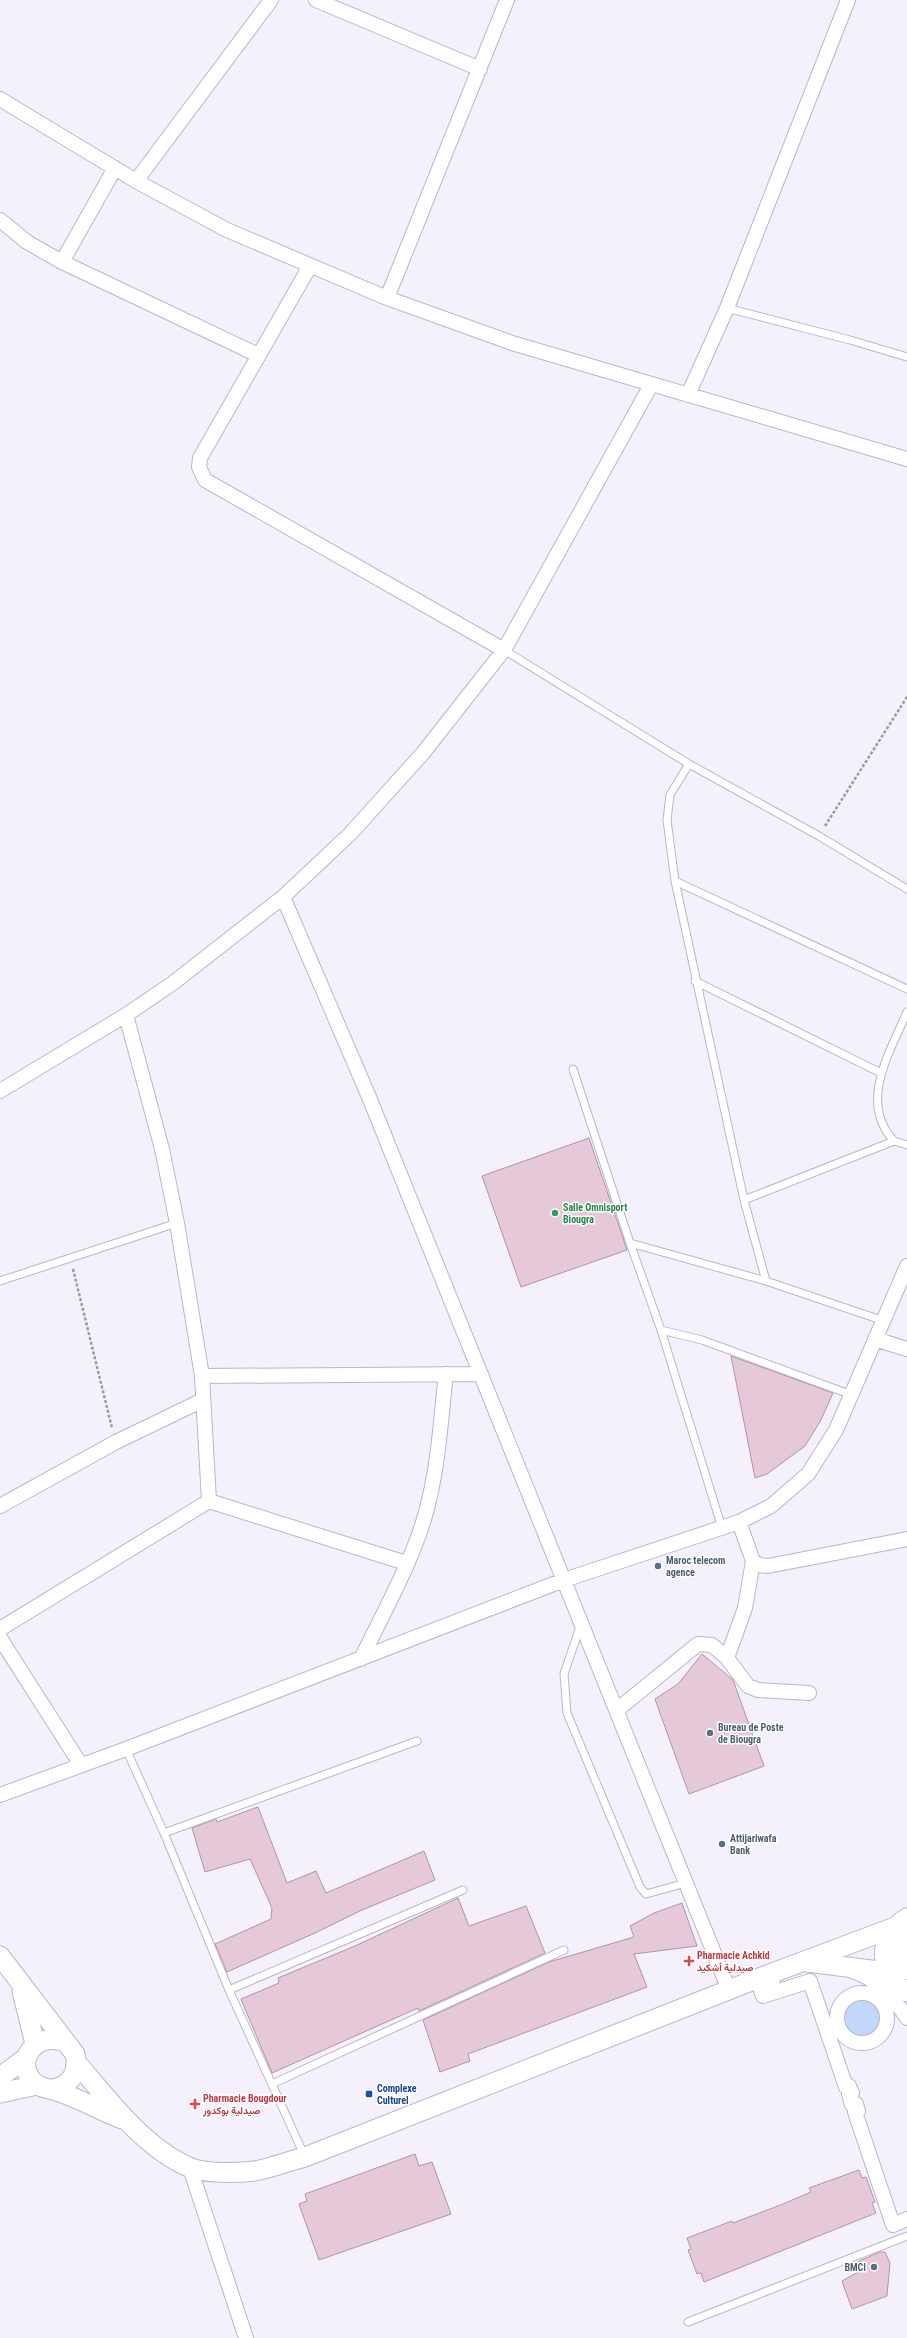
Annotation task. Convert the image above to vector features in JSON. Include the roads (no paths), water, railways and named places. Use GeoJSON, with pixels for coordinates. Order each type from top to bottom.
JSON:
{"type":"FeatureCollection","features":[{"type":"Feature","properties":{"kind":"street"},"geometry":{"type":"LineString","coordinates":[[136,180],[271,0]]}},
{"type":"Feature","properties":{"kind":"street"},"geometry":{"type":"LineString","coordinates":[[316,0],[480,69]]}},
{"type":"Feature","properties":{"kind":"street"},"geometry":{"type":"LineString","coordinates":[[388,298],[507,0]]}},
{"type":"Feature","properties":{"kind":"street"},"geometry":{"type":"LineString","coordinates":[[688,396],[727,308],[848,0]]}},
{"type":"Feature","properties":{"kind":"street"},"geometry":{"type":"LineString","coordinates":[[0,99],[115,168],[227,230],[388,298],[512,343],[688,396],[907,458]]}},
{"type":"Feature","properties":{"kind":"street"},"geometry":{"type":"LineString","coordinates":[[62,262],[115,168]]}},
{"type":"Feature","properties":{"kind":"street"},"geometry":{"type":"LineString","coordinates":[[0,220],[27,242],[62,262],[258,355]]}},
{"type":"Feature","properties":{"kind":"street"},"geometry":{"type":"LineString","coordinates":[[310,266],[200,458],[199,467],[205,480],[504,650]]}},
{"type":"Feature","properties":{"kind":"street"},"geometry":{"type":"LineString","coordinates":[[0,1091],[126,1015],[173,983],[283,897],[351,832],[423,753],[504,650],[651,385]]}},
{"type":"Feature","properties":{"kind":"street"},"geometry":{"type":"LineString","coordinates":[[283,897],[369,1097],[729,1990]]}},
{"type":"Feature","properties":{"kind":"street"},"geometry":{"type":"LineString","coordinates":[[126,1015],[162,1149],[177,1223],[202,1376],[209,1501]]}},
{"type":"Feature","properties":{"kind":"street"},"geometry":{"type":"LineString","coordinates":[[0,1795],[126,1750],[362,1660],[564,1580],[739,1522],[771,1506],[808,1474],[836,1430],[907,1266]]}},
{"type":"Feature","properties":{"kind":"street"},"geometry":{"type":"LineString","coordinates":[[875,1339],[907,1349]]}},
{"type":"Feature","properties":{"kind":"street"},"geometry":{"type":"LineString","coordinates":[[362,1660],[418,1537],[429,1501],[438,1451],[446,1374]]}},
{"type":"Feature","properties":{"kind":"street"},"geometry":{"type":"LineString","coordinates":[[202,1376],[481,1374]]}},
{"type":"Feature","properties":{"kind":"street"},"geometry":{"type":"LineString","coordinates":[[0,1506],[116,1442],[203,1400]]}},
{"type":"Feature","properties":{"kind":"street"},"geometry":{"type":"LineString","coordinates":[[0,1629],[209,1501],[406,1563]]}},
{"type":"Feature","properties":{"kind":"street"},"geometry":{"type":"LineString","coordinates":[[727,1658],[745,1608],[753,1561],[739,1522]]}},
{"type":"Feature","properties":{"kind":"street"},"geometry":{"type":"LineString","coordinates":[[753,1561],[759,1565],[768,1566],[907,1539]]}},
{"type":"Feature","properties":{"kind":"street"},"geometry":{"type":"LineString","coordinates":[[0,1638],[81,1765]]}},
{"type":"Feature","properties":{"kind":"street"},"geometry":{"type":"LineString","coordinates":[[617,1710],[698,1644],[712,1645],[727,1658],[748,1686],[758,1690],[809,1693]]}},
{"type":"Feature","properties":{"kind":"street"},"geometry":{"type":"LineString","coordinates":[[903,1926],[897,1953],[898,1962],[904,1973],[902,1958],[907,1949]]}},
{"type":"Feature","properties":{"kind":"street"},"geometry":{"type":"LineString","coordinates":[[0,1956],[71,2048],[76,2062],[127,2121],[166,2153],[190,2168],[218,2172],[255,2171],[305,2157],[804,1961],[903,1926]]}},
{"type":"Feature","properties":{"kind":"street"},"geometry":{"type":"LineString","coordinates":[[903,1926],[888,1936],[884,1948],[887,1972],[892,1980],[907,1992]]}},
{"type":"Feature","properties":{"kind":"street"},"geometry":{"type":"LineString","coordinates":[[804,1961],[887,1972]]}},
{"type":"Feature","properties":{"kind":"street"},"geometry":{"type":"LineString","coordinates":[[907,2018],[883,1989],[859,1974],[849,1970],[837,1968],[803,1969],[759,1984],[763,1996],[810,1981],[846,2087],[849,2086],[852,2093],[849,2094],[852,2105],[856,2104],[858,2111],[855,2112],[893,2225],[907,2219]]}},
{"type":"Feature","properties":{"kind":"street"},"geometry":{"type":"LineString","coordinates":[[20,1982],[31,2051],[27,2073],[45,2087],[127,2121]]}},
{"type":"Feature","properties":{"kind":"street"},"geometry":{"type":"LineString","coordinates":[[0,2077],[31,2051],[50,2038],[65,2042]]}},
{"type":"Feature","properties":{"kind":"street"},"geometry":{"type":"LineString","coordinates":[[0,2093],[67,2084],[73,2078],[76,2062]]}},
{"type":"Feature","properties":{"kind":"street"},"geometry":{"type":"LineString","coordinates":[[190,2168],[246,2338]]}},
{"type":"Feature","properties":{"kind":"lane"},"geometry":{"type":"LineString","coordinates":[[727,308],[850,340],[907,357]]}},
{"type":"Feature","properties":{"kind":"lane"},"geometry":{"type":"LineString","coordinates":[[504,650],[689,764],[906,886]]}},
{"type":"Feature","properties":{"kind":"lane"},"geometry":{"type":"LineString","coordinates":[[689,764],[670,795],[667,820],[675,881],[695,981],[744,1200],[766,1281]]}},
{"type":"Feature","properties":{"kind":"lane"},"geometry":{"type":"LineString","coordinates":[[675,881],[907,989]]}},
{"type":"Feature","properties":{"kind":"lane"},"geometry":{"type":"LineString","coordinates":[[695,981],[881,1073]]}},
{"type":"Feature","properties":{"kind":"lane"},"geometry":{"type":"LineString","coordinates":[[907,1012],[881,1073],[877,1099],[878,1116],[884,1131],[894,1141],[907,1145]]}},
{"type":"Feature","properties":{"kind":"lane"},"geometry":{"type":"LineString","coordinates":[[573,1069],[630,1243],[661,1330],[722,1528]]}},
{"type":"Feature","properties":{"kind":"lane"},"geometry":{"type":"LineString","coordinates":[[744,1200],[894,1141]]}},
{"type":"Feature","properties":{"kind":"lane"},"geometry":{"type":"LineString","coordinates":[[0,1281],[177,1223]]}},
{"type":"Feature","properties":{"kind":"lane"},"geometry":{"type":"LineString","coordinates":[[630,1243],[766,1281],[884,1320]]}},
{"type":"Feature","properties":{"kind":"lane"},"geometry":{"type":"LineString","coordinates":[[661,1330],[702,1340],[852,1395]]}},
{"type":"Feature","properties":{"kind":"lane"},"geometry":{"type":"LineString","coordinates":[[581,1622],[564,1674],[567,1714],[640,1887],[646,1894],[653,1894],[686,1883]]}},
{"type":"Feature","properties":{"kind":"lane"},"geometry":{"type":"LineString","coordinates":[[164,1832],[418,1741]]}},
{"type":"Feature","properties":{"kind":"lane"},"geometry":{"type":"LineString","coordinates":[[126,1750],[164,1832],[229,1990],[305,2157]]}},
{"type":"Feature","properties":{"kind":"lane"},"geometry":{"type":"LineString","coordinates":[[229,1990],[463,1890]]}},
{"type":"Feature","properties":{"kind":"lane"},"geometry":{"type":"LineString","coordinates":[[272,2084],[564,1950]]}},
{"type":"Feature","properties":{"kind":"lane"},"geometry":{"type":"LineString","coordinates":[[688,2322],[907,2236]]}},
{"type":"Feature","properties":{"kind":"water"},"geometry":{"type":"Polygon","coordinates":[[[857,1993],[867,1993],[880,2000],[887,2013],[887,2023],[880,2036],[867,2043],[857,2043],[848,2039],[841,2032],[837,2023],[837,2013],[841,2004],[848,1997],[857,1993]]]}},
{"type":"Feature","properties":{"kind":"place","name":"Salle Omnisport Biougra"},"geometry":{"type":"Point","coordinates":[555,1213]}},
{"type":"Feature","properties":{"kind":"place","name":"Maroc telecom agence"},"geometry":{"type":"Point","coordinates":[658,1566]}},
{"type":"Feature","properties":{"kind":"place","name":"Bureau de Poste de Biougra"},"geometry":{"type":"Point","coordinates":[710,1733]}},
{"type":"Feature","properties":{"kind":"place","name":"Attijariwafa Bank"},"geometry":{"type":"Point","coordinates":[722,1844]}},
{"type":"Feature","properties":{"kind":"place","name":"Pharmacie Achkid صيدلية أشكيد"},"geometry":{"type":"Point","coordinates":[689,1961]}},
{"type":"Feature","properties":{"kind":"place","name":"Complexe Culturel"},"geometry":{"type":"Point","coordinates":[369,2094]}},
{"type":"Feature","properties":{"kind":"place","name":"Pharmacie Bougdour صيدلية بوكدور"},"geometry":{"type":"Point","coordinates":[195,2104]}},
{"type":"Feature","properties":{"kind":"place","name":"BMCI"},"geometry":{"type":"Point","coordinates":[874,2267]}}]}
